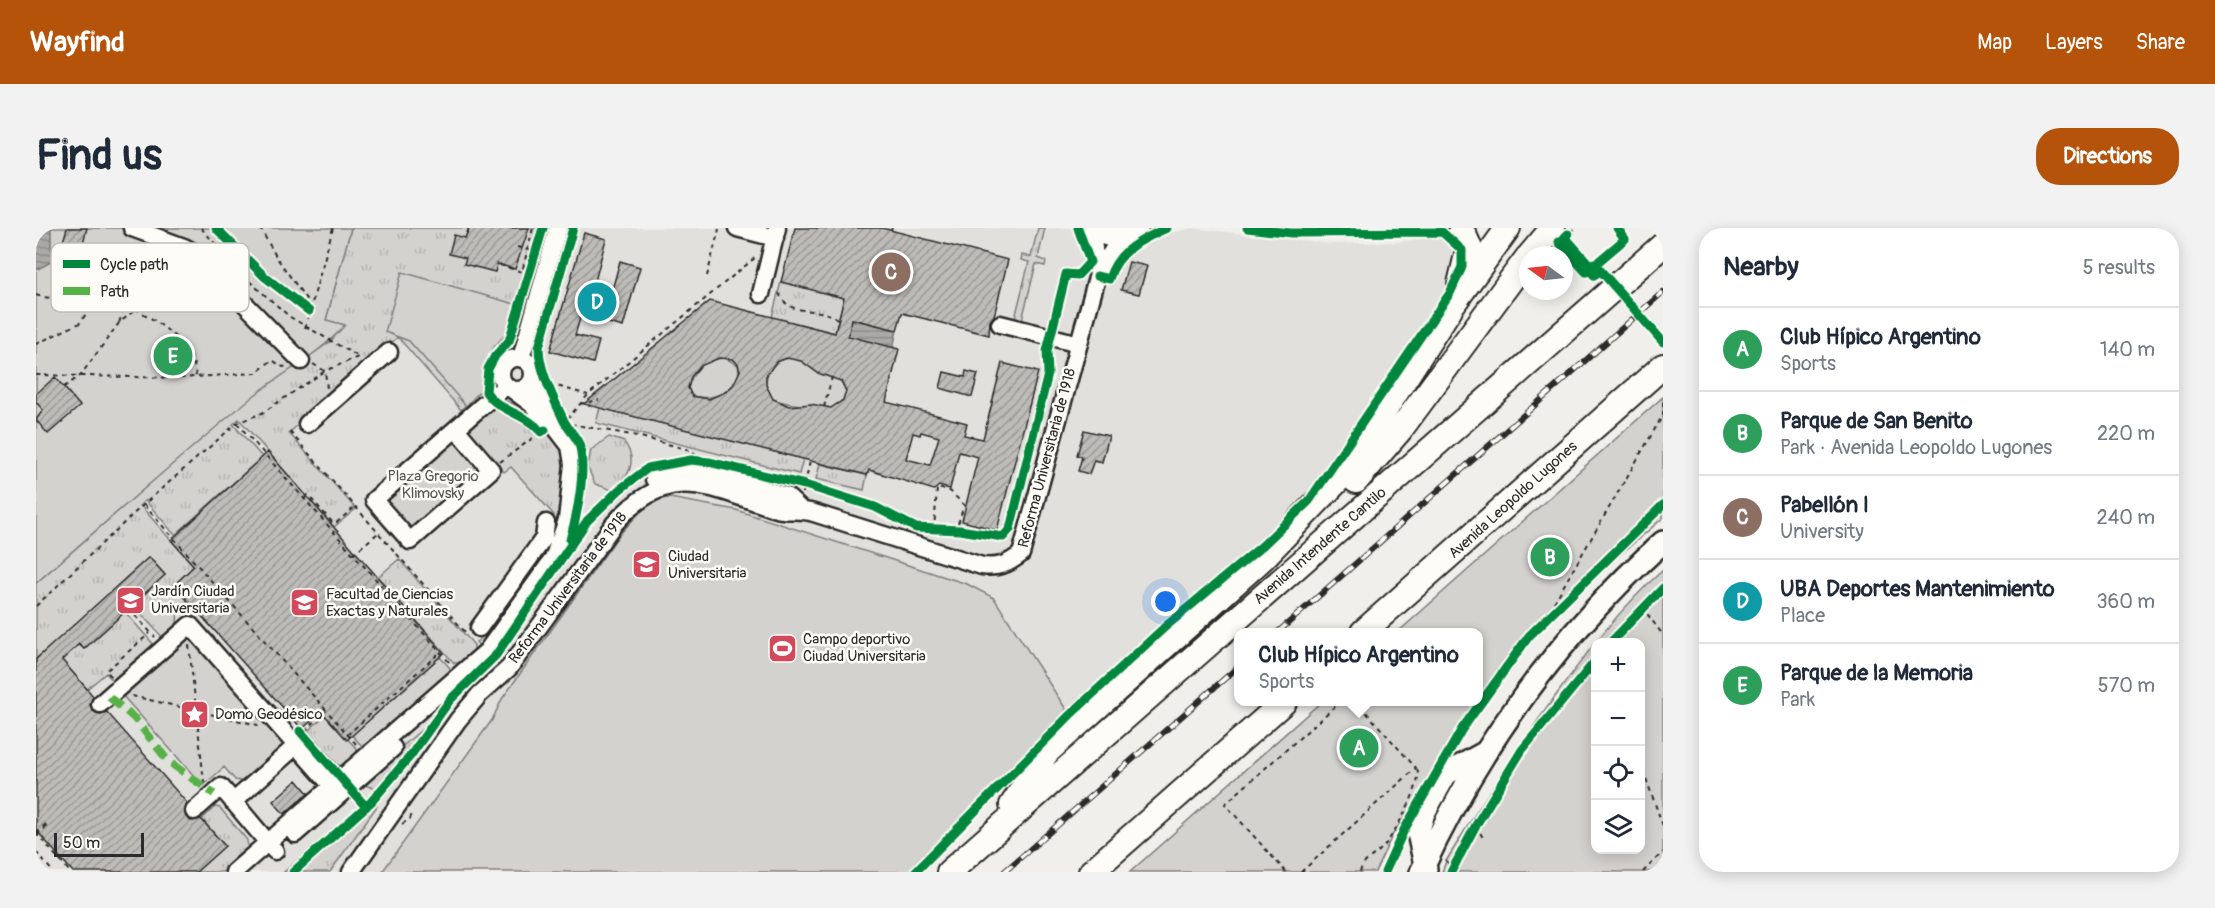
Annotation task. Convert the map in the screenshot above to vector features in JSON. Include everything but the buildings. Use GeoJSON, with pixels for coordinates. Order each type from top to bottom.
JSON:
{"type":"FeatureCollection","features":[{"type":"Feature","properties":{"kind":"highway"},"geometry":{"type":"LineString","coordinates":[[1453,304],[1469,255],[1468,238],[1461,228]]}},
{"type":"Feature","properties":{"kind":"highway"},"geometry":{"type":"LineString","coordinates":[[992,835],[1047,752],[1264,557],[1343,475],[1453,304],[1508,228]]}},
{"type":"Feature","properties":{"kind":"highway"},"geometry":{"type":"LineString","coordinates":[[1222,630],[1263,575],[1326,515],[1400,430],[1545,242]]}},
{"type":"Feature","properties":{"kind":"highway","name":"Avenida Intendente Cantilo"},"geometry":{"type":"LineString","coordinates":[[949,872],[1663,245]]}},
{"type":"Feature","properties":{"kind":"highway","name":"Avenida Leopoldo Lugones"},"geometry":{"type":"LineString","coordinates":[[1369,628],[1663,366]]}},
{"type":"Feature","properties":{"kind":"highway"},"geometry":{"type":"LineString","coordinates":[[1091,872],[1279,706]]}},
{"type":"Feature","properties":{"kind":"main road"},"geometry":{"type":"LineString","coordinates":[[1092,228],[1108,235],[1133,230]]}},
{"type":"Feature","properties":{"kind":"main road"},"geometry":{"type":"LineString","coordinates":[[1424,869],[1484,753],[1519,701],[1604,598],[1663,542]]}},
{"type":"Feature","properties":{"kind":"lane"},"geometry":{"type":"LineString","coordinates":[[132,228],[174,243]]}},
{"type":"Feature","properties":{"kind":"lane"},"geometry":{"type":"LineString","coordinates":[[521,358],[558,228]]}},
{"type":"Feature","properties":{"kind":"lane"},"geometry":{"type":"LineString","coordinates":[[737,228],[776,233],[760,294]]}},
{"type":"Feature","properties":{"kind":"lane","name":"Reforma Universitaria de 1918"},"geometry":{"type":"LineString","coordinates":[[1092,228],[1096,244],[1095,263],[1098,274]]}},
{"type":"Feature","properties":{"kind":"lane","name":"Reforma Universitaria de 1918"},"geometry":{"type":"LineString","coordinates":[[351,872],[606,516],[631,491],[668,473],[700,472],[786,496],[982,566],[995,567],[1008,564],[1021,554],[1028,537],[1098,274],[1114,248],[1133,230]]}},
{"type":"Feature","properties":{"kind":"lane"},"geometry":{"type":"LineString","coordinates":[[249,309],[301,362]]}},
{"type":"Feature","properties":{"kind":"lane"},"geometry":{"type":"LineString","coordinates":[[1000,324],[1079,344]]}},
{"type":"Feature","properties":{"kind":"lane"},"geometry":{"type":"LineString","coordinates":[[307,424],[389,352]]}},
{"type":"Feature","properties":{"kind":"lane"},"geometry":{"type":"LineString","coordinates":[[251,872],[271,847],[339,783],[431,714],[454,683],[487,651],[553,559],[562,538],[570,498],[572,453],[566,438],[547,424],[533,405],[509,388],[501,377],[502,366],[510,359],[521,358],[529,363],[545,382]]}},
{"type":"Feature","properties":{"kind":"lane"},"geometry":{"type":"LineString","coordinates":[[456,429],[491,470],[410,541],[374,500],[456,429],[509,388],[524,389],[545,382]]}},
{"type":"Feature","properties":{"kind":"lane"},"geometry":{"type":"LineString","coordinates":[[545,382],[536,391],[553,419],[550,424]]}},
{"type":"Feature","properties":{"kind":"lane"},"geometry":{"type":"LineString","coordinates":[[474,632],[544,538],[546,523]]}},
{"type":"Feature","properties":{"kind":"lane"},"geometry":{"type":"LineString","coordinates":[[100,704],[190,625],[339,783]]}},
{"type":"Feature","properties":{"kind":"lane"},"geometry":{"type":"LineString","coordinates":[[233,802],[295,736]]}},
{"type":"Feature","properties":{"kind":"lane"},"geometry":{"type":"LineString","coordinates":[[195,811],[221,787],[271,847]]}},
{"type":"Feature","properties":{"kind":"lane"},"geometry":{"type":"LineString","coordinates":[[234,872],[271,847]]}},
{"type":"Feature","properties":{"kind":"path"},"geometry":{"type":"LineString","coordinates":[[201,228],[215,243]]}},
{"type":"Feature","properties":{"kind":"path"},"geometry":{"type":"LineString","coordinates":[[216,228],[231,243]]}},
{"type":"Feature","properties":{"kind":"path"},"geometry":{"type":"LineString","coordinates":[[260,228],[277,258],[311,306]]}},
{"type":"Feature","properties":{"kind":"path"},"geometry":{"type":"LineString","coordinates":[[305,328],[333,228]]}},
{"type":"Feature","properties":{"kind":"path"},"geometry":{"type":"LineString","coordinates":[[468,228],[468,234]]}},
{"type":"Feature","properties":{"kind":"path"},"geometry":{"type":"LineString","coordinates":[[527,283],[533,228]]}},
{"type":"Feature","properties":{"kind":"path"},"geometry":{"type":"LineString","coordinates":[[500,265],[522,272],[543,228]]}},
{"type":"Feature","properties":{"kind":"path"},"geometry":{"type":"LineString","coordinates":[[1545,242],[1575,228]]}},
{"type":"Feature","properties":{"kind":"path"},"geometry":{"type":"LineString","coordinates":[[706,276],[719,229]]}},
{"type":"Feature","properties":{"kind":"path"},"geometry":{"type":"LineString","coordinates":[[138,243],[149,234]]}},
{"type":"Feature","properties":{"kind":"path"},"geometry":{"type":"LineString","coordinates":[[1602,259],[1586,272],[1559,242],[1562,240],[1594,275],[1597,273],[1565,237],[1568,234],[1663,342]]}},
{"type":"Feature","properties":{"kind":"path"},"geometry":{"type":"LineString","coordinates":[[517,248],[532,251]]}},
{"type":"Feature","properties":{"kind":"path"},"geometry":{"type":"LineString","coordinates":[[598,400],[580,404],[763,251]]}},
{"type":"Feature","properties":{"kind":"path"},"geometry":{"type":"LineString","coordinates":[[249,261],[265,277],[309,311]]}},
{"type":"Feature","properties":{"kind":"path"},"geometry":{"type":"LineString","coordinates":[[249,281],[305,328],[357,357]]}},
{"type":"Feature","properties":{"kind":"path"},"geometry":{"type":"LineString","coordinates":[[779,293],[785,305],[794,309],[829,312],[839,320]]}},
{"type":"Feature","properties":{"kind":"path"},"geometry":{"type":"LineString","coordinates":[[36,295],[51,299]]}},
{"type":"Feature","properties":{"kind":"path"},"geometry":{"type":"LineString","coordinates":[[36,344],[80,322],[88,312]]}},
{"type":"Feature","properties":{"kind":"path"},"geometry":{"type":"LineString","coordinates":[[119,323],[123,312]]}},
{"type":"Feature","properties":{"kind":"path"},"geometry":{"type":"LineString","coordinates":[[64,387],[80,376],[119,323],[133,312]]}},
{"type":"Feature","properties":{"kind":"path"},"geometry":{"type":"LineString","coordinates":[[139,312],[158,323],[185,348],[196,376]]}},
{"type":"Feature","properties":{"kind":"path"},"geometry":{"type":"LineString","coordinates":[[36,606],[143,505],[237,423],[262,413],[325,371],[357,357],[389,352]]}},
{"type":"Feature","properties":{"kind":"path"},"geometry":{"type":"LineString","coordinates":[[36,375],[196,376],[256,373],[272,360],[283,367],[301,362]]}},
{"type":"Feature","properties":{"kind":"path"},"geometry":{"type":"LineString","coordinates":[[325,371],[325,387],[335,400]]}},
{"type":"Feature","properties":{"kind":"path"},"geometry":{"type":"LineString","coordinates":[[824,407],[832,376]]}},
{"type":"Feature","properties":{"kind":"path"},"geometry":{"type":"LineString","coordinates":[[545,382],[588,395]]}},
{"type":"Feature","properties":{"kind":"path"},"geometry":{"type":"LineString","coordinates":[[1483,701],[1544,620],[1663,415],[1663,402]]}},
{"type":"Feature","properties":{"kind":"path"},"geometry":{"type":"LineString","coordinates":[[237,423],[452,666]]}},
{"type":"Feature","properties":{"kind":"path"},"geometry":{"type":"LineString","coordinates":[[550,424],[573,434]]}},
{"type":"Feature","properties":{"kind":"path"},"geometry":{"type":"LineString","coordinates":[[491,470],[550,424],[637,436],[686,449],[709,462]]}},
{"type":"Feature","properties":{"kind":"path"},"geometry":{"type":"LineString","coordinates":[[290,432],[378,533],[474,632]]}},
{"type":"Feature","properties":{"kind":"path"},"geometry":{"type":"LineString","coordinates":[[682,461],[709,462]]}},
{"type":"Feature","properties":{"kind":"path"},"geometry":{"type":"LineString","coordinates":[[800,502],[800,483],[810,461]]}},
{"type":"Feature","properties":{"kind":"path"},"geometry":{"type":"LineString","coordinates":[[800,483],[816,489]]}},
{"type":"Feature","properties":{"kind":"path"},"geometry":{"type":"LineString","coordinates":[[934,530],[937,488],[950,491],[964,504],[956,530]]}},
{"type":"Feature","properties":{"kind":"path"},"geometry":{"type":"LineString","coordinates":[[304,499],[308,495],[332,522],[336,523],[355,507]]}},
{"type":"Feature","properties":{"kind":"path"},"geometry":{"type":"LineString","coordinates":[[143,505],[359,747]]}},
{"type":"Feature","properties":{"kind":"path"},"geometry":{"type":"LineString","coordinates":[[1544,620],[1663,505]]}},
{"type":"Feature","properties":{"kind":"path"},"geometry":{"type":"LineString","coordinates":[[922,529],[971,533]]}},
{"type":"Feature","properties":{"kind":"path"},"geometry":{"type":"LineString","coordinates":[[353,554],[378,533]]}},
{"type":"Feature","properties":{"kind":"path"},"geometry":{"type":"LineString","coordinates":[[1634,616],[1645,604],[1663,635]]}},
{"type":"Feature","properties":{"kind":"path"},"geometry":{"type":"LineString","coordinates":[[129,609],[152,634],[106,671],[128,695],[295,736],[339,783]]}},
{"type":"Feature","properties":{"kind":"path"},"geometry":{"type":"LineString","coordinates":[[190,625],[188,636],[207,790]]}},
{"type":"Feature","properties":{"kind":"path"},"geometry":{"type":"LineString","coordinates":[[347,735],[440,653]]}},
{"type":"Feature","properties":{"kind":"path"},"geometry":{"type":"LineString","coordinates":[[1286,872],[1225,804],[1335,706]]}},
{"type":"Feature","properties":{"kind":"path"},"geometry":{"type":"LineString","coordinates":[[1360,872],[1366,861],[1385,845],[1398,825],[1418,783],[1419,774],[1361,706]]}},
{"type":"Feature","properties":{"kind":"path"},"geometry":{"type":"LineString","coordinates":[[1445,759],[1462,729],[1479,706]]}},
{"type":"Feature","properties":{"kind":"path"},"geometry":{"type":"LineString","coordinates":[[326,711],[304,730],[339,783]]}},
{"type":"Feature","properties":{"kind":"path"},"geometry":{"type":"LineString","coordinates":[[1301,872],[1416,768]]}},
{"type":"Feature","properties":{"kind":"path"},"geometry":{"type":"LineString","coordinates":[[1645,774],[1663,826]]}},
{"type":"Feature","properties":{"kind":"path"},"geometry":{"type":"LineString","coordinates":[[915,872],[1003,785]]}},
{"type":"Feature","properties":{"kind":"path"},"geometry":{"type":"LineString","coordinates":[[1482,815],[1474,829],[1483,838]]}},
{"type":"Feature","properties":{"kind":"path"},"geometry":{"type":"LineString","coordinates":[[48,824],[36,833],[70,872]]}},
{"type":"Feature","properties":{"kind":"path"},"geometry":{"type":"LineString","coordinates":[[1385,872],[1406,834]]}},
{"type":"Feature","properties":{"kind":"path"},"geometry":{"type":"LineString","coordinates":[[36,852],[53,872]]}},
{"type":"Feature","properties":{"kind":"path"},"geometry":{"type":"LineString","coordinates":[[1643,872],[1663,852]]}},
{"type":"Feature","properties":{"kind":"path"},"geometry":{"type":"LineString","coordinates":[[1451,872],[1458,858]]}},
{"type":"Feature","properties":{"kind":"shaded area"},"geometry":{"type":"Polygon","coordinates":[[[36,228],[51,228],[51,262],[36,270],[36,228]]]}},
{"type":"Feature","properties":{"kind":"shaded area","name":"Ciudad Universitaria"},"geometry":{"type":"Polygon","coordinates":[[[351,228],[1074,228],[1088,261],[1116,268],[1135,250],[1163,235],[1192,228],[1332,244],[1397,242],[1436,237],[1449,240],[1459,251],[1458,266],[1448,290],[1308,501],[1260,546],[1176,615],[1069,714],[1027,759],[912,872],[36,872],[36,583],[331,342],[351,228]]]}},
{"type":"Feature","properties":{"kind":"shaded area"},"geometry":{"type":"Polygon","coordinates":[[[852,319],[897,330],[893,348],[848,336],[852,319]]]}},
{"type":"Feature","properties":{"kind":"green space"},"geometry":{"type":"Polygon","coordinates":[[[36,228],[351,228],[326,320],[345,325],[324,346],[263,389],[224,421],[36,583],[36,228]]]}},
{"type":"Feature","properties":{"kind":"green space"},"geometry":{"type":"Polygon","coordinates":[[[351,228],[537,228],[506,345],[496,352],[489,362],[485,373],[485,385],[461,410],[398,337],[289,433],[356,509],[334,527],[239,419],[233,424],[262,457],[175,535],[145,500],[140,505],[194,566],[174,585],[188,600],[178,608],[177,625],[163,638],[133,605],[165,575],[149,557],[60,638],[72,651],[79,644],[84,649],[125,612],[155,646],[113,681],[106,673],[87,689],[50,647],[36,659],[36,583],[157,477],[36,379],[269,383],[330,342],[344,325],[326,320],[351,228]]]}},
{"type":"Feature","properties":{"kind":"green space"},"geometry":{"type":"Polygon","coordinates":[[[1038,228],[1045,228],[1038,258],[1046,261],[1045,266],[1036,264],[1022,320],[1031,322],[1030,325],[1006,319],[1006,316],[1015,318],[1029,262],[1021,260],[1022,255],[1031,257],[1038,228]]]}},
{"type":"Feature","properties":{"kind":"green space"},"geometry":{"type":"Polygon","coordinates":[[[402,272],[515,304],[507,333],[494,347],[485,364],[483,388],[466,406],[409,341],[385,332],[402,272]]]}},
{"type":"Feature","properties":{"kind":"green space"},"geometry":{"type":"Polygon","coordinates":[[[781,282],[844,298],[835,333],[772,317],[781,282]]]}},
{"type":"Feature","properties":{"kind":"green space"},"geometry":{"type":"Polygon","coordinates":[[[725,358],[738,365],[736,382],[731,388],[717,396],[692,396],[688,388],[697,370],[712,360],[725,358]]]}},
{"type":"Feature","properties":{"kind":"green space"},"geometry":{"type":"Polygon","coordinates":[[[792,358],[801,361],[818,373],[841,381],[846,391],[843,400],[831,408],[787,403],[773,399],[766,385],[770,369],[781,360],[792,358]]]}},
{"type":"Feature","properties":{"kind":"green space"},"geometry":{"type":"Polygon","coordinates":[[[1663,397],[1663,518],[1583,587],[1506,662],[1483,697],[1483,628],[1403,628],[1663,397]]]}},
{"type":"Feature","properties":{"kind":"green space"},"geometry":{"type":"Polygon","coordinates":[[[507,401],[525,409],[563,449],[563,490],[551,544],[480,646],[476,642],[487,634],[546,550],[550,535],[547,521],[554,515],[511,467],[504,472],[466,429],[490,409],[507,401]]]}},
{"type":"Feature","properties":{"kind":"green space"},"geometry":{"type":"Polygon","coordinates":[[[600,408],[803,459],[799,474],[596,423],[600,408]]]}},
{"type":"Feature","properties":{"kind":"green space"},"geometry":{"type":"Polygon","coordinates":[[[609,437],[624,442],[631,455],[627,474],[612,490],[595,484],[588,468],[591,450],[609,437]]]}},
{"type":"Feature","properties":{"kind":"green space","name":"Plaza Gregorio Klimovsky"},"geometry":{"type":"Polygon","coordinates":[[[453,438],[482,471],[413,532],[384,499],[453,438]]]}},
{"type":"Feature","properties":{"kind":"green space"},"geometry":{"type":"Polygon","coordinates":[[[820,464],[867,475],[864,490],[816,479],[820,464]]]}},
{"type":"Feature","properties":{"kind":"green space","name":"Campo deportivo Ciudad Universitaria"},"geometry":{"type":"Polygon","coordinates":[[[670,498],[736,510],[967,584],[994,598],[1069,714],[1027,759],[912,872],[382,872],[492,720],[502,699],[619,535],[643,509],[660,499],[670,498]]]}},
{"type":"Feature","properties":{"kind":"green space"},"geometry":{"type":"Polygon","coordinates":[[[399,559],[474,645],[474,650],[459,663],[454,663],[378,577],[399,559]]]}},
{"type":"Feature","properties":{"kind":"green space"},"geometry":{"type":"Polygon","coordinates":[[[1663,570],[1663,872],[1442,872],[1446,861],[1512,758],[1591,649],[1591,854],[1645,854],[1645,638],[1599,638],[1633,599],[1663,570]]]}},
{"type":"Feature","properties":{"kind":"green space"},"geometry":{"type":"Polygon","coordinates":[[[189,633],[284,743],[284,747],[246,782],[235,780],[224,767],[203,786],[122,695],[189,633]]]}},
{"type":"Feature","properties":{"kind":"green space"},"geometry":{"type":"Polygon","coordinates":[[[440,657],[450,668],[449,673],[366,745],[361,745],[352,735],[440,657]]]}},
{"type":"Feature","properties":{"kind":"green space"},"geometry":{"type":"Polygon","coordinates":[[[1317,706],[1477,706],[1393,834],[1375,872],[1130,872],[1317,706]]]}},
{"type":"Feature","properties":{"kind":"green space"},"geometry":{"type":"Polygon","coordinates":[[[325,715],[357,749],[356,754],[343,766],[338,765],[308,731],[325,715]]]}},
{"type":"Feature","properties":{"kind":"green space"},"geometry":{"type":"Polygon","coordinates":[[[436,717],[410,754],[378,790],[360,783],[436,717]]]}},
{"type":"Feature","properties":{"kind":"green space"},"geometry":{"type":"Polygon","coordinates":[[[372,804],[377,806],[330,872],[295,872],[372,804]]]}},
{"type":"Feature","properties":{"kind":"green space"},"geometry":{"type":"Polygon","coordinates":[[[360,805],[360,811],[290,872],[284,872],[360,805]]]}},
{"type":"Feature","properties":{"kind":"green space"},"geometry":{"type":"Polygon","coordinates":[[[215,807],[220,808],[247,840],[248,850],[222,872],[196,872],[225,846],[202,819],[215,807]]]}},
{"type":"Feature","properties":{"kind":"railway"},"geometry":{"type":"LineString","coordinates":[[1283,628],[1663,292]]}},
{"type":"Feature","properties":{"kind":"railway"},"geometry":{"type":"LineString","coordinates":[[1004,872],[1234,670]]}},
{"type":"Feature","properties":{"kind":"marked path"},"geometry":{"type":"LineString","coordinates":[[109,697],[134,718],[169,762],[214,794]]}},
{"type":"Feature","properties":{"kind":"cycle path"},"geometry":{"type":"LineString","coordinates":[[216,228],[231,243]]}},
{"type":"Feature","properties":{"kind":"cycle path"},"geometry":{"type":"LineString","coordinates":[[543,228],[509,341],[495,356],[488,369],[486,392],[498,404],[528,420],[541,432],[545,430]]}},
{"type":"Feature","properties":{"kind":"cycle path"},"geometry":{"type":"LineString","coordinates":[[570,540],[582,479],[581,454],[578,441],[564,421],[548,385],[539,347],[573,228]]}},
{"type":"Feature","properties":{"kind":"cycle path"},"geometry":{"type":"LineString","coordinates":[[293,872],[371,802],[411,755],[450,700],[496,655],[587,521],[619,490],[648,468],[691,460],[709,462],[805,485],[875,507],[916,528],[960,530],[1003,537],[1010,529],[1048,374],[1047,351],[1066,274],[1078,275],[1090,262],[1078,228]]}},
{"type":"Feature","properties":{"kind":"cycle path"},"geometry":{"type":"LineString","coordinates":[[1097,276],[1109,279],[1124,253],[1167,228]]}},
{"type":"Feature","properties":{"kind":"cycle path"},"geometry":{"type":"LineString","coordinates":[[915,872],[1070,715],[1166,626],[1262,546],[1309,501],[1450,293],[1462,267],[1462,250],[1442,232],[1291,233],[1247,228]]}},
{"type":"Feature","properties":{"kind":"cycle path"},"geometry":{"type":"LineString","coordinates":[[1568,234],[1565,237],[1597,273],[1594,275],[1562,240],[1559,242],[1586,272],[1625,239],[1617,228]]}},
{"type":"Feature","properties":{"kind":"cycle path"},"geometry":{"type":"LineString","coordinates":[[249,261],[265,277],[309,311]]}},
{"type":"Feature","properties":{"kind":"cycle path"},"geometry":{"type":"LineString","coordinates":[[1594,263],[1663,342]]}},
{"type":"Feature","properties":{"kind":"cycle path"},"geometry":{"type":"LineString","coordinates":[[1483,700],[1529,636],[1663,505]]}},
{"type":"Feature","properties":{"kind":"cycle path"},"geometry":{"type":"LineString","coordinates":[[1615,638],[1663,588]]}},
{"type":"Feature","properties":{"kind":"cycle path"},"geometry":{"type":"LineString","coordinates":[[1451,872],[1476,825],[1522,750],[1591,666]]}},
{"type":"Feature","properties":{"kind":"cycle path"},"geometry":{"type":"LineString","coordinates":[[1385,872],[1404,830],[1462,729],[1479,706]]}},
{"type":"Feature","properties":{"kind":"cycle path"},"geometry":{"type":"LineString","coordinates":[[300,731],[366,807]]}},
{"type":"Feature","properties":{"kind":"place","name":"Pabellón I"},"geometry":{"type":"Point","coordinates":[891,272]}},
{"type":"Feature","properties":{"kind":"place","name":"UBA Deportes Mantenimiento"},"geometry":{"type":"Point","coordinates":[597,302]}},
{"type":"Feature","properties":{"kind":"place","name":"Parque de la Memoria"},"geometry":{"type":"Point","coordinates":[173,356]}},
{"type":"Feature","properties":{"kind":"place","name":"Parque de San Benito"},"geometry":{"type":"Point","coordinates":[1550,557]}},
{"type":"Feature","properties":{"kind":"place","name":"Ciudad Universitaria"},"geometry":{"type":"Point","coordinates":[647,565]}},
{"type":"Feature","properties":{"kind":"place","name":"Jardín Ciudad Universitaria"},"geometry":{"type":"Point","coordinates":[130,600]}},
{"type":"Feature","properties":{"kind":"place","name":"Facultad de Ciencias Exactas y Naturales"},"geometry":{"type":"Point","coordinates":[305,603]}},
{"type":"Feature","properties":{"kind":"place","name":"Campo deportivo Ciudad Universitaria"},"geometry":{"type":"Point","coordinates":[782,648]}},
{"type":"Feature","properties":{"kind":"place","name":"Domo Geodésico"},"geometry":{"type":"Point","coordinates":[194,714]}},
{"type":"Feature","properties":{"kind":"place","name":"Club Hípico Argentino"},"geometry":{"type":"Point","coordinates":[1359,748]}}]}
